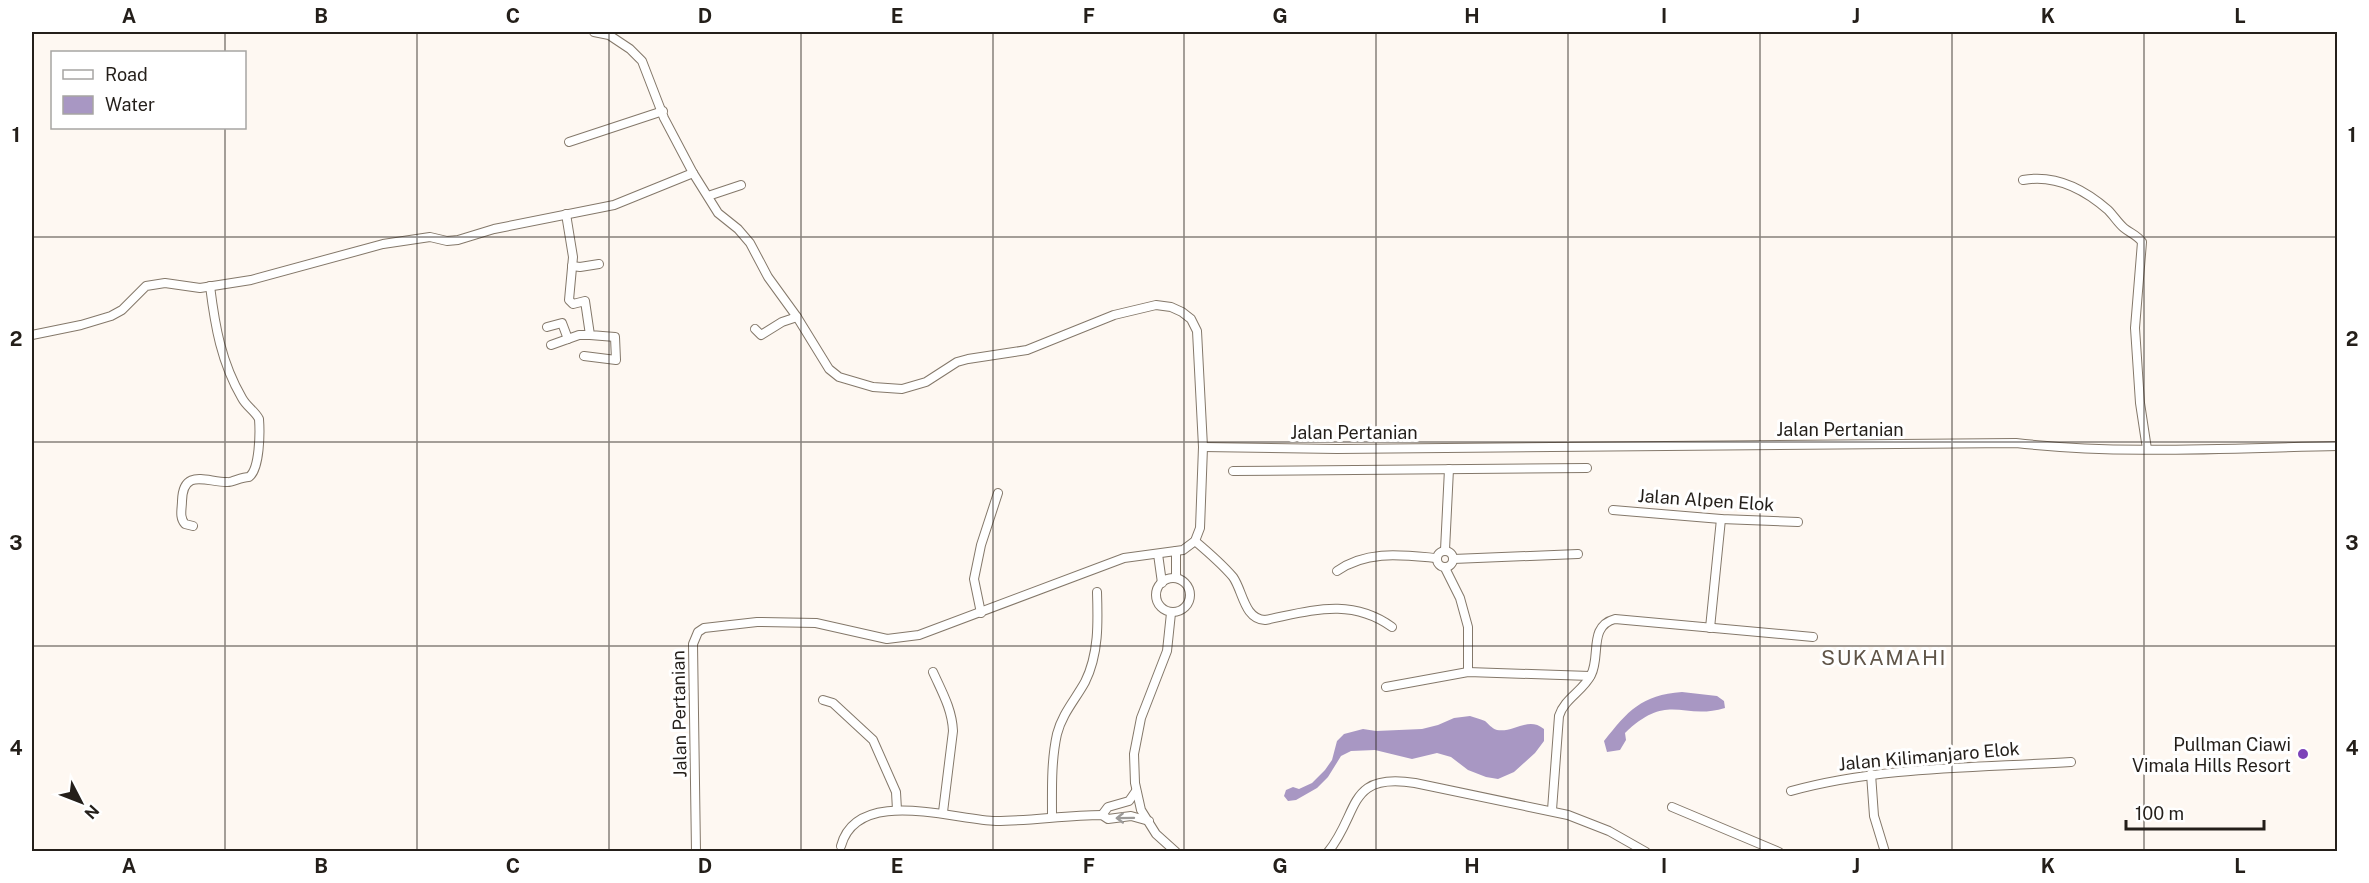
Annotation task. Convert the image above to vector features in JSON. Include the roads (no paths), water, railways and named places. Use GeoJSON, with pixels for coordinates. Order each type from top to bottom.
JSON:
{"type":"FeatureCollection","features":[{"type":"Feature","properties":{"kind":"street"},"geometry":{"type":"LineString","coordinates":[[594,32],[609,34],[642,61],[664,118],[693,173],[718,213],[738,229],[750,243],[768,277],[797,317],[829,369],[839,377],[873,387],[902,389],[926,382],[957,362],[1027,350],[1114,315],[1156,305],[1171,307],[1191,319],[1197,331],[1203,447],[1200,528],[1195,540],[1233,578],[1255,619],[1265,620],[1328,608],[1343,608],[1371,615],[1392,627]]}},
{"type":"Feature","properties":{"kind":"street"},"geometry":{"type":"LineString","coordinates":[[569,142],[663,111]]}},
{"type":"Feature","properties":{"kind":"street"},"geometry":{"type":"LineString","coordinates":[[32,335],[81,326],[111,316],[122,310],[146,286],[165,283],[191,288],[251,280],[383,244],[430,237],[447,241],[458,240],[494,229],[621,203],[693,173]]}},
{"type":"Feature","properties":{"kind":"street"},"geometry":{"type":"LineString","coordinates":[[2023,180],[2051,178],[2074,187],[2108,211],[2142,242],[2135,328],[2140,404],[2146,449]]}},
{"type":"Feature","properties":{"kind":"street"},"geometry":{"type":"LineString","coordinates":[[708,196],[741,185]]}},
{"type":"Feature","properties":{"kind":"street"},"geometry":{"type":"LineString","coordinates":[[566,214],[573,256],[569,300],[573,304],[585,301],[590,335]]}},
{"type":"Feature","properties":{"kind":"street"},"geometry":{"type":"LineString","coordinates":[[572,266],[599,264]]}},
{"type":"Feature","properties":{"kind":"street"},"geometry":{"type":"LineString","coordinates":[[193,526],[184,524],[181,518],[184,486],[188,481],[210,479],[230,483],[236,478],[249,477],[255,470],[258,453],[259,419],[242,398],[217,340],[210,286]]}},
{"type":"Feature","properties":{"kind":"street"},"geometry":{"type":"LineString","coordinates":[[755,329],[761,335],[782,322],[797,317]]}},
{"type":"Feature","properties":{"kind":"street"},"geometry":{"type":"LineString","coordinates":[[547,327],[562,323],[568,339]]}},
{"type":"Feature","properties":{"kind":"street"},"geometry":{"type":"LineString","coordinates":[[551,345],[590,335],[615,337],[616,360],[585,356]]}},
{"type":"Feature","properties":{"kind":"street","name":"Jalan Pertanian"},"geometry":{"type":"LineString","coordinates":[[1203,447],[1337,449],[2016,443],[2065,449],[2337,446]]}},
{"type":"Feature","properties":{"kind":"street"},"geometry":{"type":"LineString","coordinates":[[1233,471],[1587,468]]}},
{"type":"Feature","properties":{"kind":"street"},"geometry":{"type":"LineString","coordinates":[[1445,550],[1449,469]]}},
{"type":"Feature","properties":{"kind":"street"},"geometry":{"type":"LineString","coordinates":[[981,613],[974,579],[981,545],[998,493]]}},
{"type":"Feature","properties":{"kind":"street","name":"Jalan Alpen Elok"},"geometry":{"type":"LineString","coordinates":[[1613,510],[1721,519],[1798,522]]}},
{"type":"Feature","properties":{"kind":"street"},"geometry":{"type":"LineString","coordinates":[[1710,628],[1721,519]]}},
{"type":"Feature","properties":{"kind":"street","name":"Jalan Pertanian"},"geometry":{"type":"LineString","coordinates":[[696,852],[693,645],[698,632],[704,628],[788,621],[816,623],[900,639],[945,627],[1117,561],[1176,551],[1191,545],[1195,540]]}},
{"type":"Feature","properties":{"kind":"street"},"geometry":{"type":"LineString","coordinates":[[1445,568],[1453,559],[1451,553],[1445,550],[1439,552],[1436,558],[1438,564],[1445,568],[1460,598],[1468,627],[1468,672]]}},
{"type":"Feature","properties":{"kind":"street"},"geometry":{"type":"LineString","coordinates":[[1176,551],[1176,578]]}},
{"type":"Feature","properties":{"kind":"street"},"geometry":{"type":"LineString","coordinates":[[1158,554],[1162,583]]}},
{"type":"Feature","properties":{"kind":"street"},"geometry":{"type":"LineString","coordinates":[[1453,559],[1578,554]]}},
{"type":"Feature","properties":{"kind":"street"},"geometry":{"type":"LineString","coordinates":[[1337,571],[1356,560],[1373,557],[1395,555],[1436,558]]}},
{"type":"Feature","properties":{"kind":"street"},"geometry":{"type":"LineString","coordinates":[[1176,578],[1188,586],[1190,595],[1185,608],[1171,613],[1162,608],[1157,600],[1157,591],[1162,583],[1176,578]]}},
{"type":"Feature","properties":{"kind":"street"},"geometry":{"type":"LineString","coordinates":[[1052,817],[1052,786],[1057,735],[1066,712],[1085,682],[1092,664],[1098,625],[1097,592]]}},
{"type":"Feature","properties":{"kind":"street"},"geometry":{"type":"LineString","coordinates":[[1171,613],[1167,651],[1136,735],[1134,753],[1136,791],[1141,810],[1156,834],[1176,852]]}},
{"type":"Feature","properties":{"kind":"street"},"geometry":{"type":"LineString","coordinates":[[1552,810],[1561,709],[1590,676],[1598,633],[1609,621],[1615,619],[1813,637]]}},
{"type":"Feature","properties":{"kind":"street"},"geometry":{"type":"LineString","coordinates":[[933,672],[949,706],[953,731],[943,812]]}},
{"type":"Feature","properties":{"kind":"street"},"geometry":{"type":"LineString","coordinates":[[1386,687],[1468,672],[1590,676]]}},
{"type":"Feature","properties":{"kind":"street"},"geometry":{"type":"LineString","coordinates":[[823,700],[833,703],[873,740],[896,792],[897,810]]}},
{"type":"Feature","properties":{"kind":"street","name":"Jalan Kilimanjaro Elok"},"geometry":{"type":"LineString","coordinates":[[1791,791],[1830,780],[1871,774],[2071,762]]}},
{"type":"Feature","properties":{"kind":"street"},"geometry":{"type":"LineString","coordinates":[[1871,774],[1874,816],[1885,852]]}},
{"type":"Feature","properties":{"kind":"street"},"geometry":{"type":"LineString","coordinates":[[1328,852],[1340,834],[1351,807],[1358,797],[1373,785],[1383,782],[1416,783],[1552,810],[1594,824],[1646,852]]}},
{"type":"Feature","properties":{"kind":"street"},"geometry":{"type":"LineString","coordinates":[[1102,815],[1108,807],[1129,801],[1136,791]]}},
{"type":"Feature","properties":{"kind":"street"},"geometry":{"type":"LineString","coordinates":[[1672,807],[1779,852]]}},
{"type":"Feature","properties":{"kind":"street"},"geometry":{"type":"LineString","coordinates":[[841,846],[844,835],[866,818],[897,810],[943,812],[977,820],[999,821],[1102,815],[1108,819],[1131,816],[1149,821]]}},
{"type":"Feature","properties":{"kind":"water"},"geometry":{"type":"Polygon","coordinates":[[[1682,692],[1717,696],[1724,701],[1725,708],[1710,711],[1665,710],[1653,713],[1640,720],[1625,733],[1626,740],[1620,750],[1607,752],[1604,741],[1628,713],[1656,697],[1682,692]]]}},
{"type":"Feature","properties":{"kind":"water"},"geometry":{"type":"Polygon","coordinates":[[[1470,716],[1485,721],[1497,730],[1527,724],[1538,725],[1544,729],[1544,741],[1535,753],[1514,772],[1498,779],[1468,770],[1451,757],[1437,753],[1412,759],[1375,750],[1351,751],[1341,756],[1328,777],[1317,788],[1296,800],[1288,801],[1284,796],[1286,790],[1293,787],[1299,789],[1312,783],[1325,770],[1332,760],[1337,741],[1344,734],[1363,729],[1376,731],[1422,729],[1454,718],[1470,716]]]}},
{"type":"Feature","properties":{"kind":"place","name":"Pullman Ciawi Vimala Hills Resort"},"geometry":{"type":"Point","coordinates":[2303,754]}},
{"type":"Feature","properties":{"kind":"district","name":"SUKAMAHI"},"geometry":{"type":"Point","coordinates":[1884,657]}}]}
